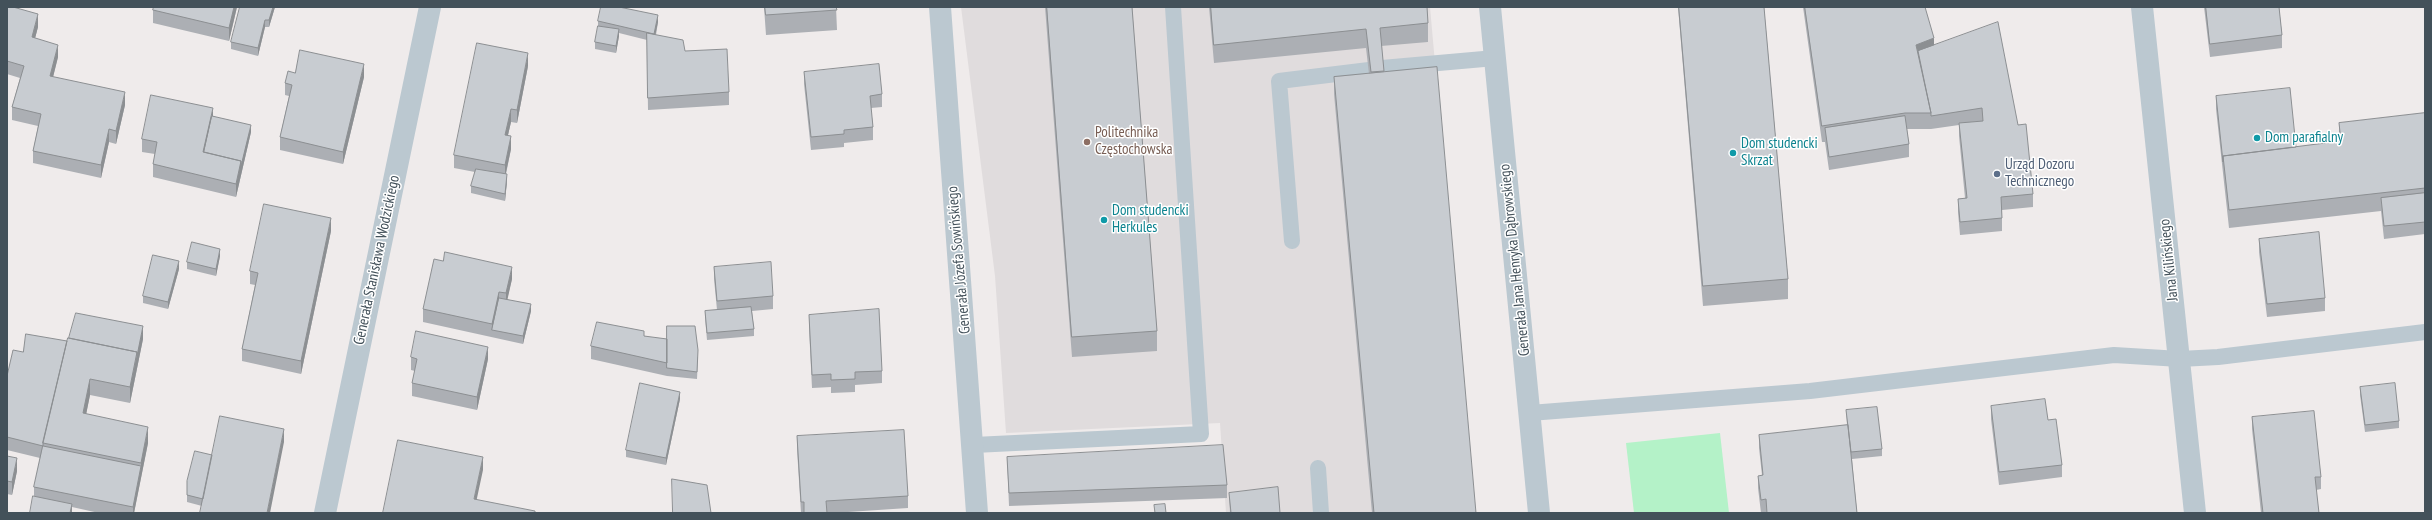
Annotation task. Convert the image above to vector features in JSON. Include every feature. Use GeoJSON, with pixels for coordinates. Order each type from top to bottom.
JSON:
{"type":"FeatureCollection","features":[{"type":"Feature","properties":{"kind":"street","name":"Generała Stanisława Wodzickiego"},"geometry":{"type":"LineString","coordinates":[[325,513],[430,7]]}},
{"type":"Feature","properties":{"kind":"street","name":"Generała Józefa Sowińskiego"},"geometry":{"type":"LineString","coordinates":[[940,7],[974,444],[977,513]]}},
{"type":"Feature","properties":{"kind":"street","name":"Generała Jana Henryka Dąbrowskiego"},"geometry":{"type":"LineString","coordinates":[[1490,7],[1539,513]]}},
{"type":"Feature","properties":{"kind":"street","name":"Jana Kilińskiego"},"geometry":{"type":"LineString","coordinates":[[2142,7],[2195,513]]}},
{"type":"Feature","properties":{"kind":"lane"},"geometry":{"type":"LineString","coordinates":[[974,444],[1201,434],[1173,7]]}},
{"type":"Feature","properties":{"kind":"lane"},"geometry":{"type":"LineString","coordinates":[[1292,241],[1280,81],[1375,69],[1495,58]]}},
{"type":"Feature","properties":{"kind":"lane"},"geometry":{"type":"LineString","coordinates":[[1530,413],[1810,390],[2114,355],[2180,359],[2425,332]]}},
{"type":"Feature","properties":{"kind":"lane"},"geometry":{"type":"LineString","coordinates":[[1318,468],[1321,513]]}},
{"type":"Feature","properties":{"kind":"shaded area"},"geometry":{"type":"Polygon","coordinates":[[[961,7],[1430,7],[1475,513],[1226,513],[1220,423],[1006,433],[995,276],[961,7]]]}},
{"type":"Feature","properties":{"kind":"green space"},"geometry":{"type":"Polygon","coordinates":[[[1720,433],[1729,513],[1634,513],[1626,443],[1720,433]]]}},
{"type":"Feature","properties":{"kind":"building"},"geometry":{"type":"Polygon","coordinates":[[[7,7],[13,7],[38,14],[32,37],[58,45],[50,76],[125,92],[116,131],[109,129],[101,165],[33,151],[41,114],[12,107],[24,66],[7,61],[7,7]]]}},
{"type":"Feature","properties":{"kind":"building"},"geometry":{"type":"Polygon","coordinates":[[[154,7],[234,7],[229,28],[153,10],[154,7]]]}},
{"type":"Feature","properties":{"kind":"building"},"geometry":{"type":"Polygon","coordinates":[[[240,7],[273,7],[269,20],[265,20],[258,48],[231,42],[240,7]]]}},
{"type":"Feature","properties":{"kind":"building"},"geometry":{"type":"Polygon","coordinates":[[[601,7],[619,7],[658,15],[654,34],[598,21],[601,7]]]}},
{"type":"Feature","properties":{"kind":"building"},"geometry":{"type":"Polygon","coordinates":[[[765,7],[836,7],[837,10],[766,15],[765,7]]]}},
{"type":"Feature","properties":{"kind":"building","name":"Dom studencki Herkules"},"geometry":{"type":"Polygon","coordinates":[[[1047,7],[1132,7],[1157,331],[1072,337],[1047,7]]]}},
{"type":"Feature","properties":{"kind":"building"},"geometry":{"type":"Polygon","coordinates":[[[1211,7],[1427,7],[1428,23],[1380,28],[1384,71],[1371,72],[1366,29],[1214,45],[1211,7]]]}},
{"type":"Feature","properties":{"kind":"building","name":"Dom studencki Skrzat"},"geometry":{"type":"Polygon","coordinates":[[[1679,7],[1764,7],[1788,279],[1703,286],[1679,7]]]}},
{"type":"Feature","properties":{"kind":"building"},"geometry":{"type":"Polygon","coordinates":[[[1805,7],[1925,7],[1934,38],[1916,45],[1931,113],[1905,113],[1822,126],[1805,7]]]}},
{"type":"Feature","properties":{"kind":"building"},"geometry":{"type":"Polygon","coordinates":[[[2206,7],[2279,7],[2282,35],[2210,44],[2206,7]]]}},
{"type":"Feature","properties":{"kind":"building"},"geometry":{"type":"Polygon","coordinates":[[[1998,22],[2018,125],[2026,124],[2033,194],[2001,197],[2002,218],[1960,222],[1958,199],[1967,198],[1959,123],[1983,121],[1982,108],[1931,116],[1918,51],[1998,22]]]}},
{"type":"Feature","properties":{"kind":"building"},"geometry":{"type":"Polygon","coordinates":[[[598,26],[619,29],[616,46],[595,42],[598,26]]]}},
{"type":"Feature","properties":{"kind":"building"},"geometry":{"type":"Polygon","coordinates":[[[647,33],[683,40],[685,51],[727,49],[729,92],[648,98],[647,33]]]}},
{"type":"Feature","properties":{"kind":"building"},"geometry":{"type":"Polygon","coordinates":[[[477,43],[528,53],[517,110],[511,109],[505,135],[511,136],[505,165],[454,155],[477,43]]]}},
{"type":"Feature","properties":{"kind":"building"},"geometry":{"type":"Polygon","coordinates":[[[300,50],[364,64],[343,152],[280,137],[292,85],[285,83],[288,71],[295,73],[300,50]]]}},
{"type":"Feature","properties":{"kind":"building"},"geometry":{"type":"Polygon","coordinates":[[[879,64],[882,94],[870,96],[873,127],[844,130],[844,134],[811,137],[804,72],[879,64]]]}},
{"type":"Feature","properties":{"kind":"building"},"geometry":{"type":"Polygon","coordinates":[[[1437,67],[1476,513],[1374,513],[1334,77],[1437,67]]]}},
{"type":"Feature","properties":{"kind":"building","name":"Dom parafialny"},"geometry":{"type":"Polygon","coordinates":[[[2290,88],[2296,147],[2223,156],[2223,162],[2216,96],[2290,88]]]}},
{"type":"Feature","properties":{"kind":"building"},"geometry":{"type":"Polygon","coordinates":[[[151,95],[213,108],[203,152],[241,161],[236,184],[153,164],[157,142],[142,139],[151,95]]]}},
{"type":"Feature","properties":{"kind":"building"},"geometry":{"type":"Polygon","coordinates":[[[2425,113],[2425,188],[2229,210],[2223,156],[2341,141],[2339,123],[2425,113]]]}},
{"type":"Feature","properties":{"kind":"building"},"geometry":{"type":"Polygon","coordinates":[[[212,116],[251,125],[241,166],[241,161],[204,152],[212,116]]]}},
{"type":"Feature","properties":{"kind":"building"},"geometry":{"type":"Polygon","coordinates":[[[1905,116],[1909,144],[1829,157],[1825,128],[1905,116]]]}},
{"type":"Feature","properties":{"kind":"building"},"geometry":{"type":"Polygon","coordinates":[[[476,169],[507,174],[505,194],[471,186],[476,169]]]}},
{"type":"Feature","properties":{"kind":"building"},"geometry":{"type":"Polygon","coordinates":[[[2425,193],[2425,222],[2384,226],[2381,198],[2425,193]]]}},
{"type":"Feature","properties":{"kind":"building"},"geometry":{"type":"Polygon","coordinates":[[[264,204],[331,218],[301,361],[242,349],[258,273],[250,271],[264,204]]]}},
{"type":"Feature","properties":{"kind":"building"},"geometry":{"type":"Polygon","coordinates":[[[2319,232],[2325,298],[2267,304],[2259,239],[2319,232]]]}},
{"type":"Feature","properties":{"kind":"building"},"geometry":{"type":"Polygon","coordinates":[[[192,242],[220,249],[216,269],[187,262],[192,242]]]}},
{"type":"Feature","properties":{"kind":"building"},"geometry":{"type":"Polygon","coordinates":[[[445,252],[512,267],[506,293],[499,292],[492,324],[423,309],[434,259],[443,261],[445,252]]]}},
{"type":"Feature","properties":{"kind":"building"},"geometry":{"type":"Polygon","coordinates":[[[153,255],[179,261],[168,302],[143,296],[153,255]]]}},
{"type":"Feature","properties":{"kind":"building"},"geometry":{"type":"Polygon","coordinates":[[[771,262],[773,296],[717,301],[714,267],[771,262]]]}},
{"type":"Feature","properties":{"kind":"building"},"geometry":{"type":"Polygon","coordinates":[[[499,298],[531,304],[523,336],[492,330],[499,298]]]}},
{"type":"Feature","properties":{"kind":"building"},"geometry":{"type":"Polygon","coordinates":[[[751,307],[754,329],[707,333],[705,311],[751,307]]]}},
{"type":"Feature","properties":{"kind":"building"},"geometry":{"type":"Polygon","coordinates":[[[879,309],[882,371],[855,372],[855,379],[831,380],[831,374],[812,375],[809,315],[879,309]]]}},
{"type":"Feature","properties":{"kind":"building"},"geometry":{"type":"Polygon","coordinates":[[[76,313],[143,326],[137,356],[137,352],[69,338],[76,313]]]}},
{"type":"Feature","properties":{"kind":"building"},"geometry":{"type":"Polygon","coordinates":[[[597,322],[644,331],[644,336],[667,339],[667,363],[591,346],[597,322]]]}},
{"type":"Feature","properties":{"kind":"building"},"geometry":{"type":"Polygon","coordinates":[[[667,326],[695,326],[698,350],[697,372],[667,368],[667,326]]]}},
{"type":"Feature","properties":{"kind":"building"},"geometry":{"type":"Polygon","coordinates":[[[416,331],[488,347],[477,397],[412,383],[417,359],[411,357],[416,331]]]}},
{"type":"Feature","properties":{"kind":"building"},"geometry":{"type":"Polygon","coordinates":[[[26,334],[67,341],[43,446],[7,437],[7,376],[13,350],[23,352],[26,334]]]}},
{"type":"Feature","properties":{"kind":"building"},"geometry":{"type":"Polygon","coordinates":[[[68,338],[137,352],[130,387],[90,379],[83,413],[148,427],[141,463],[43,443],[68,338]]]}},
{"type":"Feature","properties":{"kind":"building"},"geometry":{"type":"Polygon","coordinates":[[[640,383],[680,392],[666,458],[626,450],[640,383]]]}},
{"type":"Feature","properties":{"kind":"building"},"geometry":{"type":"Polygon","coordinates":[[[2395,383],[2399,421],[2365,425],[2360,387],[2395,383]]]}},
{"type":"Feature","properties":{"kind":"building"},"geometry":{"type":"Polygon","coordinates":[[[2045,399],[2048,420],[2056,419],[2062,465],[1999,472],[1991,406],[2045,399]]]}},
{"type":"Feature","properties":{"kind":"building"},"geometry":{"type":"Polygon","coordinates":[[[1877,407],[1882,449],[1851,452],[1846,410],[1877,407]]]}},
{"type":"Feature","properties":{"kind":"building"},"geometry":{"type":"Polygon","coordinates":[[[2314,411],[2321,477],[2315,477],[2319,513],[2263,513],[2252,417],[2314,411]]]}},
{"type":"Feature","properties":{"kind":"building"},"geometry":{"type":"Polygon","coordinates":[[[220,416],[284,429],[267,513],[200,513],[220,416]]]}},
{"type":"Feature","properties":{"kind":"building"},"geometry":{"type":"Polygon","coordinates":[[[1848,425],[1857,513],[1767,513],[1766,499],[1761,500],[1758,476],[1763,475],[1759,435],[1848,425]]]}},
{"type":"Feature","properties":{"kind":"building"},"geometry":{"type":"Polygon","coordinates":[[[904,430],[908,496],[826,501],[827,513],[804,513],[804,502],[801,502],[797,436],[904,430]]]}},
{"type":"Feature","properties":{"kind":"building"},"geometry":{"type":"Polygon","coordinates":[[[398,440],[483,457],[474,499],[535,511],[535,513],[383,513],[398,440]]]}},
{"type":"Feature","properties":{"kind":"building"},"geometry":{"type":"Polygon","coordinates":[[[1223,445],[1227,485],[1009,493],[1007,457],[1223,445]]]}},
{"type":"Feature","properties":{"kind":"building"},"geometry":{"type":"Polygon","coordinates":[[[43,446],[141,466],[133,507],[34,487],[43,446]]]}},
{"type":"Feature","properties":{"kind":"building"},"geometry":{"type":"Polygon","coordinates":[[[195,451],[212,455],[203,499],[187,495],[187,481],[195,451]]]}},
{"type":"Feature","properties":{"kind":"building"},"geometry":{"type":"Polygon","coordinates":[[[7,456],[17,458],[12,482],[7,481],[7,456]]]}},
{"type":"Feature","properties":{"kind":"building"},"geometry":{"type":"Polygon","coordinates":[[[672,479],[707,485],[711,513],[673,513],[672,479]]]}},
{"type":"Feature","properties":{"kind":"building"},"geometry":{"type":"Polygon","coordinates":[[[1278,487],[1280,513],[1231,513],[1229,493],[1278,487]]]}},
{"type":"Feature","properties":{"kind":"building"},"geometry":{"type":"Polygon","coordinates":[[[33,496],[72,504],[70,513],[30,513],[33,496]]]}},
{"type":"Feature","properties":{"kind":"building"},"geometry":{"type":"Polygon","coordinates":[[[1165,504],[1166,513],[1155,513],[1154,505],[1165,504]]]}},
{"type":"Feature","properties":{"kind":"place","name":"Dom parafialny"},"geometry":{"type":"Point","coordinates":[2257,138]}},
{"type":"Feature","properties":{"kind":"place","name":"Politechnika Częstochowska"},"geometry":{"type":"Point","coordinates":[1087,142]}},
{"type":"Feature","properties":{"kind":"place","name":"Dom studencki Skrzat"},"geometry":{"type":"Point","coordinates":[1733,153]}},
{"type":"Feature","properties":{"kind":"place","name":"Urząd Dozoru Technicznego"},"geometry":{"type":"Point","coordinates":[1997,174]}},
{"type":"Feature","properties":{"kind":"place","name":"Dom studencki Herkules"},"geometry":{"type":"Point","coordinates":[1104,220]}}]}
